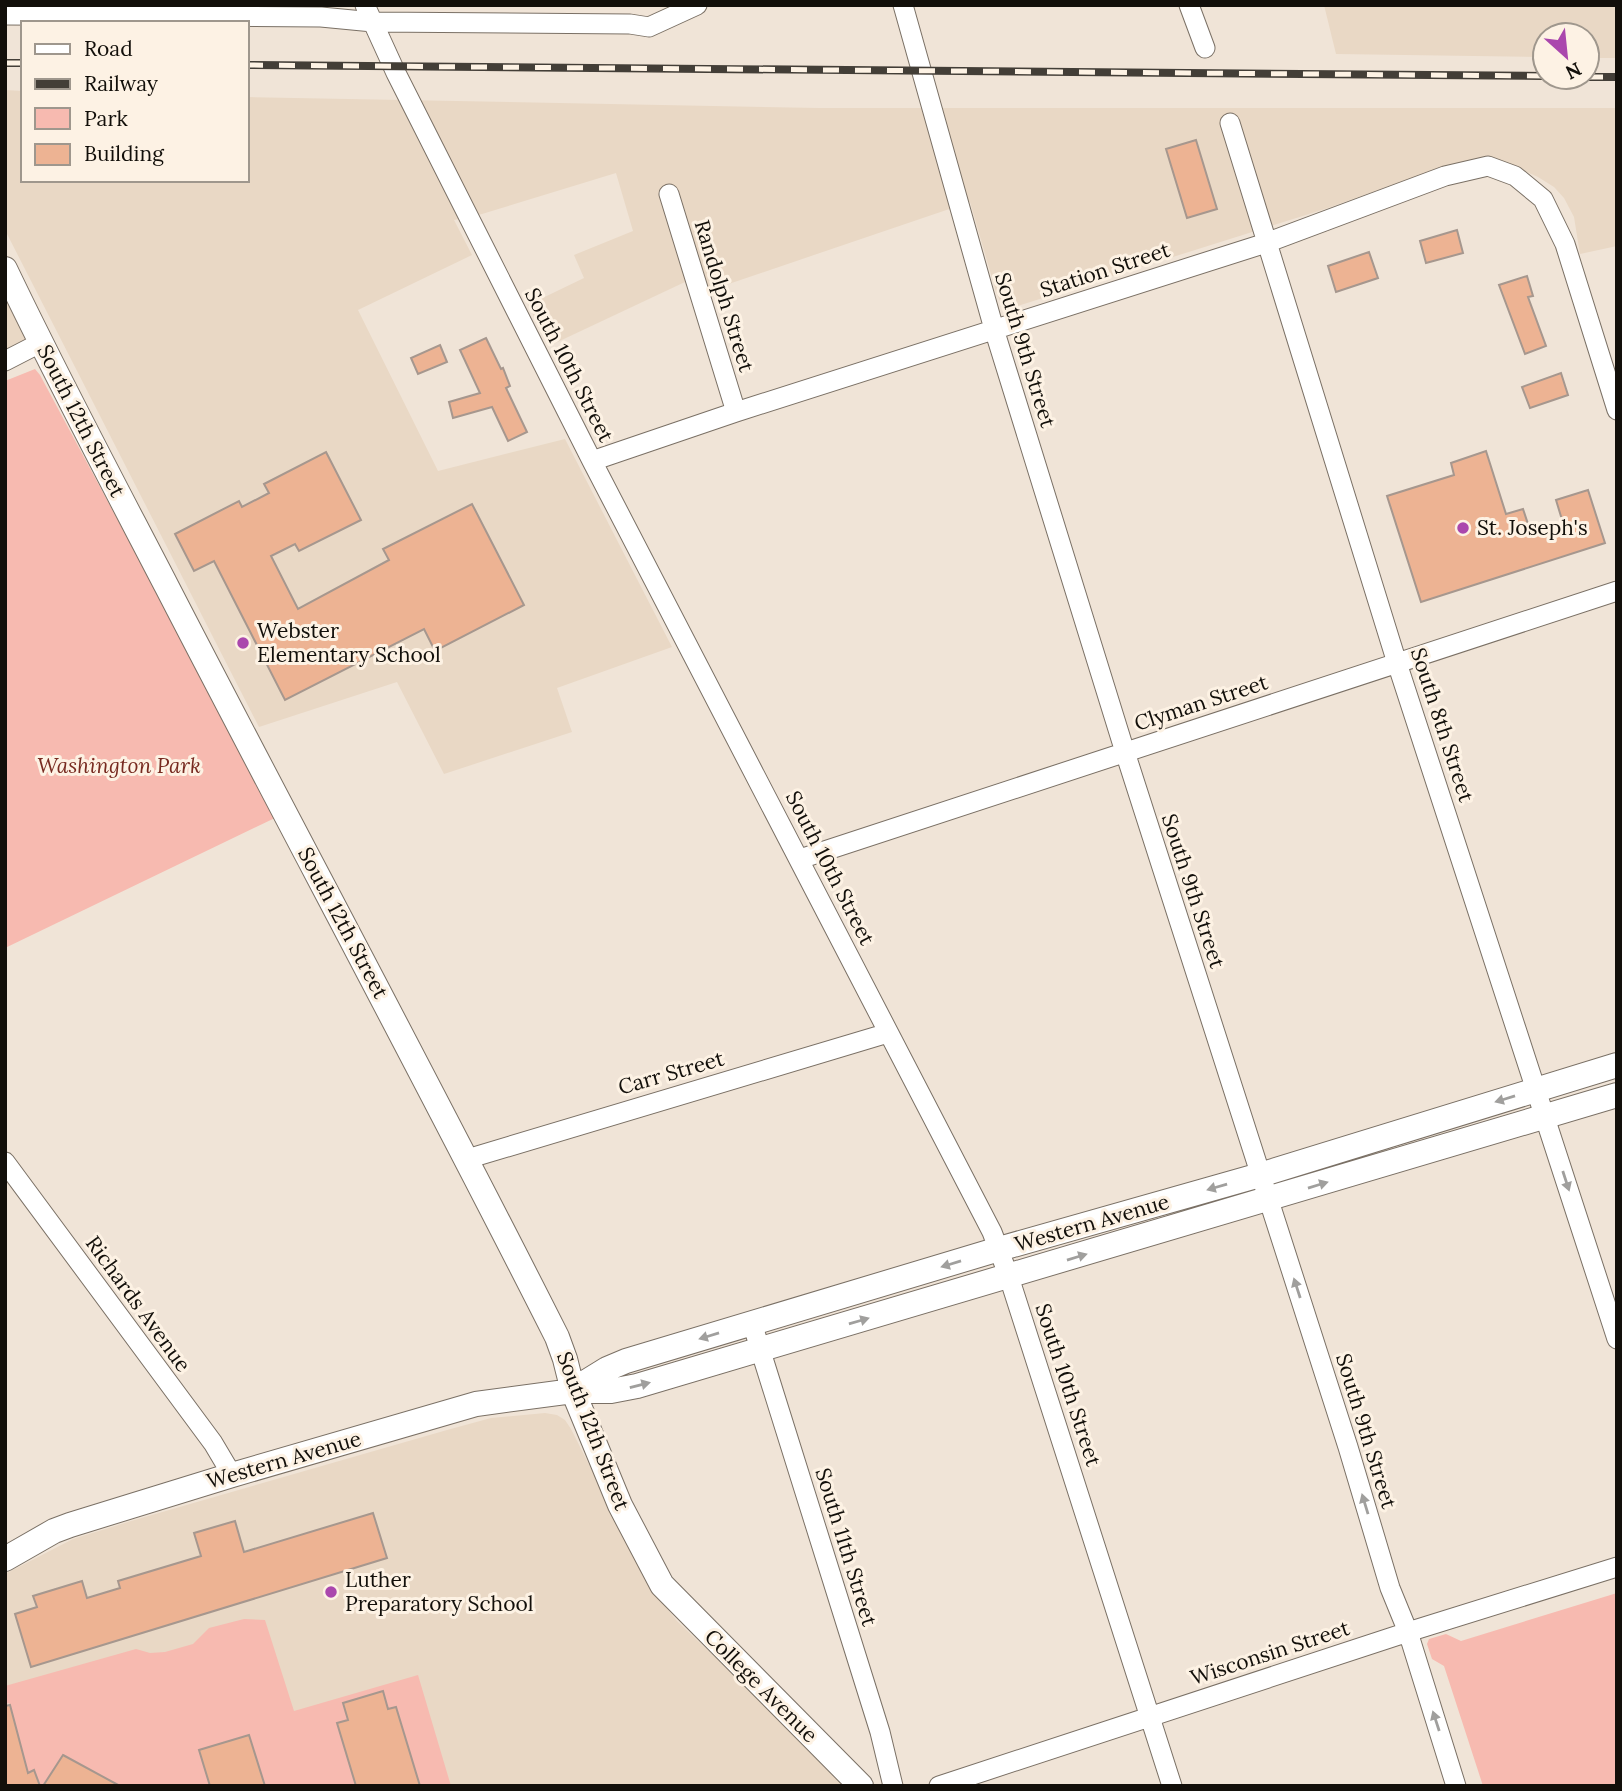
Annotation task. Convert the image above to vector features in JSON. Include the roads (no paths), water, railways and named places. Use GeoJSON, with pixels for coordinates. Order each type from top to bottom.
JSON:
{"type":"FeatureCollection","features":[{"type":"Feature","properties":{"kind":"street"},"geometry":{"type":"LineString","coordinates":[[5,15],[627,15],[649,27],[697,5]]}},
{"type":"Feature","properties":{"kind":"street","name":"South 9th Street"},"geometry":{"type":"LineString","coordinates":[[903,5],[994,329],[1125,752],[1348,1447],[1390,1588],[1408,1632],[1456,1786]]}},
{"type":"Feature","properties":{"kind":"street"},"geometry":{"type":"LineString","coordinates":[[1189,5],[1205,48]]}},
{"type":"Feature","properties":{"kind":"street","name":"South 10th Street"},"geometry":{"type":"LineString","coordinates":[[369,14],[396,74],[593,461],[982,1212],[1009,1277],[1172,1786]]}},
{"type":"Feature","properties":{"kind":"street","name":"South 8th Street"},"geometry":{"type":"LineString","coordinates":[[1230,122],[1397,663],[1617,1339]]}},
{"type":"Feature","properties":{"kind":"street","name":"Station Street"},"geometry":{"type":"LineString","coordinates":[[593,461],[736,412],[1266,243],[1444,176],[1488,166],[1515,176],[1543,199],[1565,244],[1617,410]]}},
{"type":"Feature","properties":{"kind":"street","name":"Randolph Street"},"geometry":{"type":"LineString","coordinates":[[669,194],[736,412]]}},
{"type":"Feature","properties":{"kind":"street","name":"South 12th Street"},"geometry":{"type":"LineString","coordinates":[[5,269],[40,343],[467,1159],[556,1337],[573,1391],[620,1505],[662,1585]]}},
{"type":"Feature","properties":{"kind":"street"},"geometry":{"type":"LineString","coordinates":[[5,360],[40,343]]}},
{"type":"Feature","properties":{"kind":"street","name":"Clyman Street"},"geometry":{"type":"LineString","coordinates":[[800,859],[1617,591]]}},
{"type":"Feature","properties":{"kind":"street","name":"Carr Street"},"geometry":{"type":"LineString","coordinates":[[467,1159],[888,1033]]}},
{"type":"Feature","properties":{"kind":"street","name":"Western Avenue"},"geometry":{"type":"LineString","coordinates":[[573,1391],[607,1369],[626,1361],[1260,1175],[1617,1065]]}},
{"type":"Feature","properties":{"kind":"street","name":"Western Avenue"},"geometry":{"type":"LineString","coordinates":[[5,1559],[54,1531],[232,1475],[476,1404],[573,1391],[611,1391],[637,1386],[1617,1095]]}},
{"type":"Feature","properties":{"kind":"street","name":"Richards Avenue"},"geometry":{"type":"LineString","coordinates":[[5,1163],[213,1443],[232,1475]]}},
{"type":"Feature","properties":{"kind":"street","name":"South 11th Street"},"geometry":{"type":"LineString","coordinates":[[752,1323],[876,1718],[893,1786]]}},
{"type":"Feature","properties":{"kind":"street","name":"Wisconsin Street"},"geometry":{"type":"LineString","coordinates":[[939,1786],[1150,1715],[1617,1567]]}},
{"type":"Feature","properties":{"kind":"street","name":"College Avenue"},"geometry":{"type":"LineString","coordinates":[[662,1585],[861,1786]]}},
{"type":"Feature","properties":{"kind":"railway"},"geometry":{"type":"LineString","coordinates":[[5,63],[21,63]]}},
{"type":"Feature","properties":{"kind":"railway"},"geometry":{"type":"LineString","coordinates":[[248,65],[1531,76]]}},
{"type":"Feature","properties":{"kind":"railway"},"geometry":{"type":"LineString","coordinates":[[1601,77],[1617,77]]}},
{"type":"Feature","properties":{"kind":"place","name":"St. Joseph's"},"geometry":{"type":"Point","coordinates":[1463,528]}},
{"type":"Feature","properties":{"kind":"place","name":"Webster Elementary School"},"geometry":{"type":"Point","coordinates":[243,643]}},
{"type":"Feature","properties":{"kind":"place","name":"Luther Preparatory School"},"geometry":{"type":"Point","coordinates":[331,1592]}},
{"type":"Feature","properties":{"kind":"park label","name":"Washington Park"},"geometry":{"type":"Point","coordinates":[119,766]}}]}
